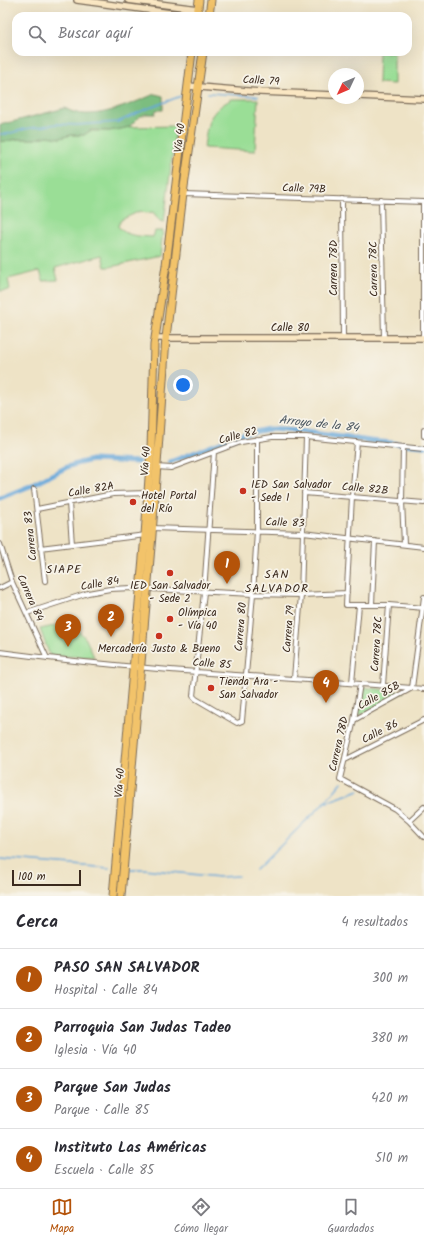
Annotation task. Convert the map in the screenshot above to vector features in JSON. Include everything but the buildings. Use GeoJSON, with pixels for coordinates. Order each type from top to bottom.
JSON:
{"type":"FeatureCollection","features":[{"type":"Feature","properties":{"kind":"highway"},"geometry":{"type":"LineString","coordinates":[[197,12],[199,0]]}},
{"type":"Feature","properties":{"kind":"highway"},"geometry":{"type":"LineString","coordinates":[[210,12],[211,0]]}},
{"type":"Feature","properties":{"kind":"highway","name":"Vía 40"},"geometry":{"type":"LineString","coordinates":[[149,531],[148,494],[155,338],[192,56]]}},
{"type":"Feature","properties":{"kind":"highway","name":"Vía 40"},"geometry":{"type":"LineString","coordinates":[[113,896],[156,467],[166,338],[183,194],[202,56]]}},
{"type":"Feature","properties":{"kind":"highway"},"geometry":{"type":"LineString","coordinates":[[166,261],[175,262]]}},
{"type":"Feature","properties":{"kind":"highway","name":"Vía 40"},"geometry":{"type":"LineString","coordinates":[[121,896],[137,667]]}},
{"type":"Feature","properties":{"kind":"street"},"geometry":{"type":"LineString","coordinates":[[77,0],[163,12]]}},
{"type":"Feature","properties":{"kind":"street"},"geometry":{"type":"LineString","coordinates":[[128,0],[192,12]]}},
{"type":"Feature","properties":{"kind":"street","name":"Calle 79"},"geometry":{"type":"LineString","coordinates":[[188,86],[260,92],[328,95]]}},
{"type":"Feature","properties":{"kind":"street"},"geometry":{"type":"LineString","coordinates":[[364,96],[424,99]]}},
{"type":"Feature","properties":{"kind":"street","name":"Calle 79B"},"geometry":{"type":"LineString","coordinates":[[183,194],[424,202]]}},
{"type":"Feature","properties":{"kind":"street","name":"Carrera 78D"},"geometry":{"type":"LineString","coordinates":[[342,199],[343,338]]}},
{"type":"Feature","properties":{"kind":"street","name":"Carrera 78C"},"geometry":{"type":"LineString","coordinates":[[381,200],[384,338]]}},
{"type":"Feature","properties":{"kind":"street"},"geometry":{"type":"LineString","coordinates":[[424,202],[424,338]]}},
{"type":"Feature","properties":{"kind":"street","name":"Calle 80"},"geometry":{"type":"LineString","coordinates":[[155,338],[424,338]]}},
{"type":"Feature","properties":{"kind":"street"},"geometry":{"type":"LineString","coordinates":[[424,430],[424,436]]}},
{"type":"Feature","properties":{"kind":"street","name":"Calle 82"},"geometry":{"type":"LineString","coordinates":[[156,467],[171,468],[241,442],[272,437],[306,437],[424,449]]}},
{"type":"Feature","properties":{"kind":"street","name":"Carrera 79"},"geometry":{"type":"LineString","coordinates":[[294,678],[301,595],[306,437]]}},
{"type":"Feature","properties":{"kind":"street","name":"Carrera 80"},"geometry":{"type":"LineString","coordinates":[[196,673],[194,697],[237,723],[242,721],[257,531],[257,439]]}},
{"type":"Feature","properties":{"kind":"street"},"geometry":{"type":"LineString","coordinates":[[357,442],[352,497],[346,604],[389,604],[423,607]]}},
{"type":"Feature","properties":{"kind":"street"},"geometry":{"type":"LineString","coordinates":[[403,447],[402,502],[404,544]]}},
{"type":"Feature","properties":{"kind":"street"},"geometry":{"type":"LineString","coordinates":[[196,673],[204,592],[214,452]]}},
{"type":"Feature","properties":{"kind":"street","name":"Carrera 83"},"geometry":{"type":"LineString","coordinates":[[34,489],[45,581]]}},
{"type":"Feature","properties":{"kind":"street","name":"Calle 82B"},"geometry":{"type":"LineString","coordinates":[[304,493],[424,503]]}},
{"type":"Feature","properties":{"kind":"street","name":"Calle 82A"},"geometry":{"type":"LineString","coordinates":[[37,509],[113,494],[148,494]]}},
{"type":"Feature","properties":{"kind":"street"},"geometry":{"type":"LineString","coordinates":[[69,503],[72,544]]}},
{"type":"Feature","properties":{"kind":"street","name":"Calle 83"},"geometry":{"type":"LineString","coordinates":[[40,548],[149,531],[208,530],[303,533],[424,547]]}},
{"type":"Feature","properties":{"kind":"street","name":"Carrera 78C"},"geometry":{"type":"LineString","coordinates":[[372,604],[375,541]]}},
{"type":"Feature","properties":{"kind":"street","name":"Carrera 84"},"geometry":{"type":"LineString","coordinates":[[0,544],[12,582],[47,658]]}},
{"type":"Feature","properties":{"kind":"street"},"geometry":{"type":"LineString","coordinates":[[0,588],[12,582]]}},
{"type":"Feature","properties":{"kind":"street","name":"Calle 84"},"geometry":{"type":"LineString","coordinates":[[27,612],[88,593],[110,589],[301,595],[347,593]]}},
{"type":"Feature","properties":{"kind":"street"},"geometry":{"type":"LineString","coordinates":[[412,688],[424,597]]}},
{"type":"Feature","properties":{"kind":"street","name":"Carrera 78C"},"geometry":{"type":"LineString","coordinates":[[383,685],[389,604]]}},
{"type":"Feature","properties":{"kind":"street"},"geometry":{"type":"LineString","coordinates":[[352,683],[359,605]]}},
{"type":"Feature","properties":{"kind":"street","name":"Calle 85"},"geometry":{"type":"LineString","coordinates":[[0,652],[196,673],[294,678],[424,689]]}},
{"type":"Feature","properties":{"kind":"street","name":"Carrera 78D"},"geometry":{"type":"LineString","coordinates":[[360,684],[354,720],[340,779],[395,809],[424,837]]}},
{"type":"Feature","properties":{"kind":"street","name":"Calle 85B"},"geometry":{"type":"LineString","coordinates":[[354,720],[412,688]]}},
{"type":"Feature","properties":{"kind":"street","name":"Calle 86"},"geometry":{"type":"LineString","coordinates":[[345,760],[424,720]]}},
{"type":"Feature","properties":{"kind":"street"},"geometry":{"type":"LineString","coordinates":[[409,821],[424,807]]}},
{"type":"Feature","properties":{"kind":"green space"},"geometry":{"type":"Polygon","coordinates":[[[379,56],[394,56],[394,84],[378,83],[379,56]]]}},
{"type":"Feature","properties":{"kind":"green space"},"geometry":{"type":"Polygon","coordinates":[[[155,94],[163,96],[163,110],[156,110],[155,114],[146,114],[139,117],[129,127],[109,131],[91,130],[84,135],[71,135],[60,138],[48,136],[35,139],[19,139],[0,142],[0,125],[65,108],[86,114],[110,111],[155,94]]]}},
{"type":"Feature","properties":{"kind":"green space"},"geometry":{"type":"Polygon","coordinates":[[[232,99],[258,99],[255,151],[204,148],[206,132],[210,119],[218,109],[232,99]]]}},
{"type":"Feature","properties":{"kind":"green space"},"geometry":{"type":"Polygon","coordinates":[[[176,126],[164,222],[160,221],[153,212],[146,213],[140,211],[121,220],[118,226],[121,230],[129,234],[138,236],[153,237],[155,231],[163,231],[160,256],[105,267],[102,255],[55,268],[58,280],[43,281],[40,271],[8,279],[10,290],[0,291],[0,142],[19,139],[35,139],[48,136],[60,138],[71,135],[84,135],[90,131],[109,131],[129,127],[176,126]]]}},
{"type":"Feature","properties":{"kind":"green space"},"geometry":{"type":"Polygon","coordinates":[[[78,621],[79,631],[86,639],[94,657],[50,656],[40,629],[78,621]]]}},
{"type":"Feature","properties":{"kind":"green space"},"geometry":{"type":"Polygon","coordinates":[[[362,687],[404,692],[357,717],[362,687]]]}},
{"type":"Feature","properties":{"kind":"waterway"},"geometry":{"type":"LineString","coordinates":[[208,93],[258,96]]}},
{"type":"Feature","properties":{"kind":"waterway"},"geometry":{"type":"LineString","coordinates":[[0,134],[7,134],[25,129],[57,124],[76,125],[118,122],[181,96]]}},
{"type":"Feature","properties":{"kind":"waterway","name":"Arroyo de la 84"},"geometry":{"type":"LineString","coordinates":[[170,462],[243,434],[269,429],[424,446]]}},
{"type":"Feature","properties":{"kind":"waterway","name":"Arroyo de la 84"},"geometry":{"type":"LineString","coordinates":[[0,498],[30,486],[67,467],[79,463],[92,460],[138,462]]}},
{"type":"Feature","properties":{"kind":"waterway"},"geometry":{"type":"LineString","coordinates":[[256,870],[325,802],[342,782]]}},
{"type":"Feature","properties":{"kind":"waterway"},"geometry":{"type":"LineString","coordinates":[[327,802],[359,790]]}},
{"type":"Feature","properties":{"kind":"waterway"},"geometry":{"type":"LineString","coordinates":[[0,859],[109,868]]}},
{"type":"Feature","properties":{"kind":"waterway"},"geometry":{"type":"LineString","coordinates":[[129,869],[144,869],[219,877],[238,876]]}},
{"type":"Feature","properties":{"kind":"place","name":"IED San Salvador - Sede 1"},"geometry":{"type":"Point","coordinates":[243,491]}},
{"type":"Feature","properties":{"kind":"place","name":"Hotel Portal del Río"},"geometry":{"type":"Point","coordinates":[133,502]}},
{"type":"Feature","properties":{"kind":"place","name":"IED San Salvador - Sede 2"},"geometry":{"type":"Point","coordinates":[170,573]}},
{"type":"Feature","properties":{"kind":"place","name":"PASO SAN SALVADOR"},"geometry":{"type":"Point","coordinates":[227,584]}},
{"type":"Feature","properties":{"kind":"place","name":"Olímpica - Vía 40"},"geometry":{"type":"Point","coordinates":[170,619]}},
{"type":"Feature","properties":{"kind":"place","name":"Mercadería Justo & Bueno"},"geometry":{"type":"Point","coordinates":[159,636]}},
{"type":"Feature","properties":{"kind":"place","name":"Parroquia San Judas Tadeo"},"geometry":{"type":"Point","coordinates":[111,637]}},
{"type":"Feature","properties":{"kind":"place","name":"Parque San Judas"},"geometry":{"type":"Point","coordinates":[68,647]}},
{"type":"Feature","properties":{"kind":"place","name":"Tienda Ara - San Salvador"},"geometry":{"type":"Point","coordinates":[211,688]}},
{"type":"Feature","properties":{"kind":"place","name":"Instituto Las Américas"},"geometry":{"type":"Point","coordinates":[326,703]}},
{"type":"Feature","properties":{"kind":"district","name":"SIAPE"},"geometry":{"type":"Point","coordinates":[64,569]}},
{"type":"Feature","properties":{"kind":"district","name":"SAN SALVADOR"},"geometry":{"type":"Point","coordinates":[277,581]}}]}
